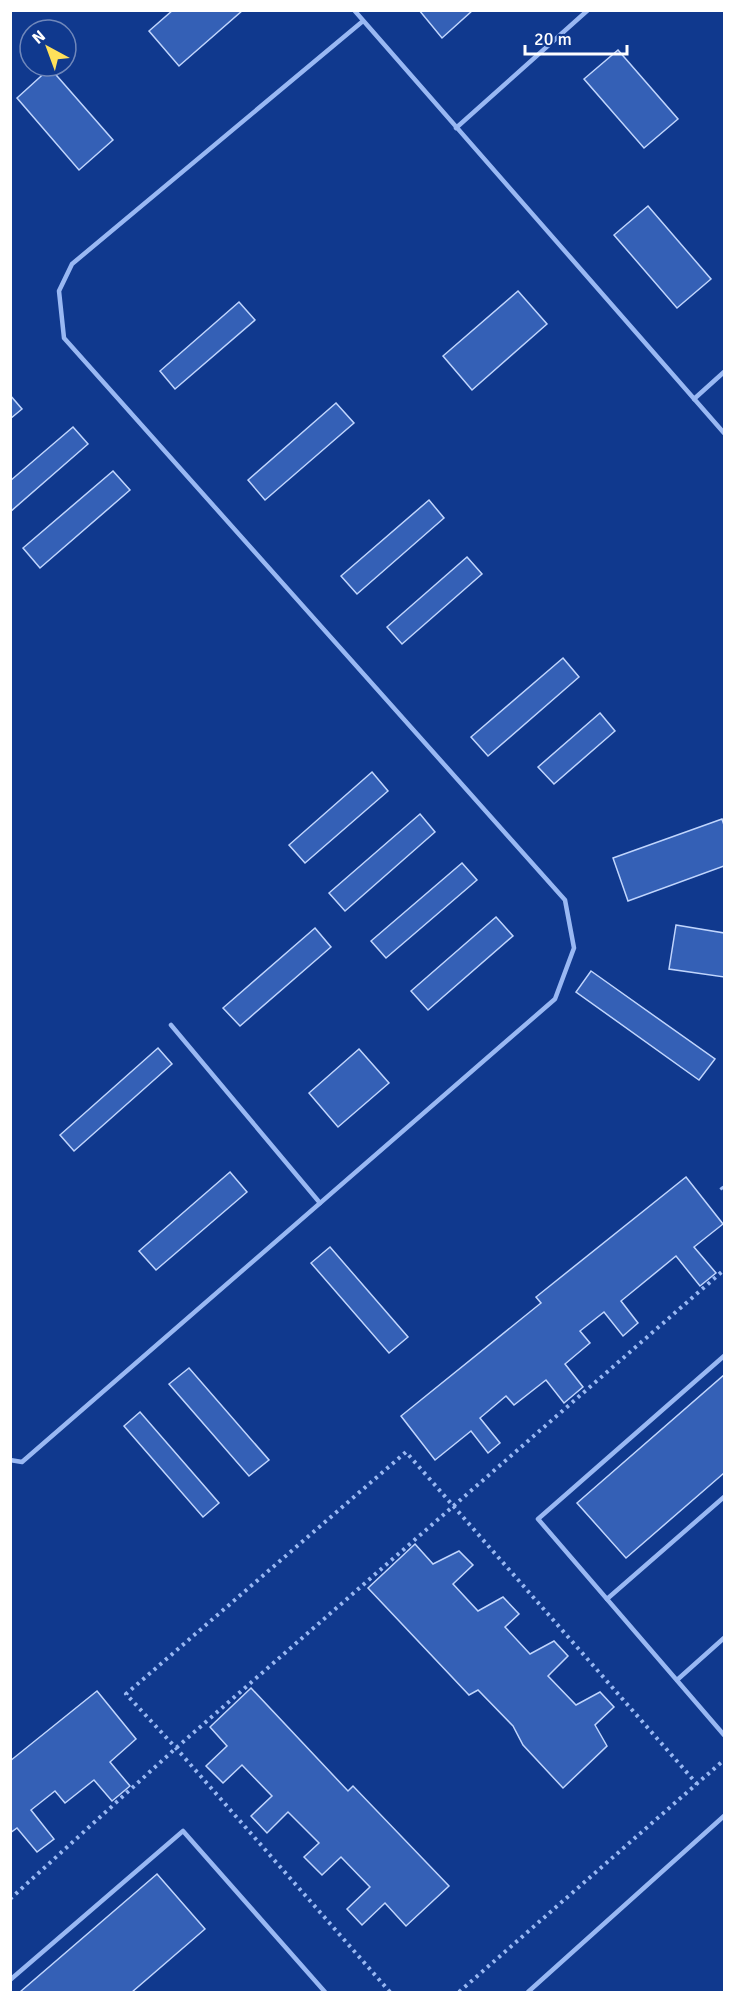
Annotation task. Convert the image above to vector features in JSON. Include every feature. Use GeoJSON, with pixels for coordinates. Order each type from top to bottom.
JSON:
{"type":"FeatureCollection","features":[{"type":"Feature","properties":{"kind":"lane"},"geometry":{"type":"LineString","coordinates":[[354,10],[724,433]]}},
{"type":"Feature","properties":{"kind":"lane"},"geometry":{"type":"LineString","coordinates":[[456,128],[588,10]]}},
{"type":"Feature","properties":{"kind":"lane"},"geometry":{"type":"LineString","coordinates":[[10,1460],[21,1462],[555,999],[574,948],[566,900],[64,338],[59,291],[72,264],[363,21]]}},
{"type":"Feature","properties":{"kind":"lane"},"geometry":{"type":"LineString","coordinates":[[694,399],[724,372]]}},
{"type":"Feature","properties":{"kind":"lane"},"geometry":{"type":"LineString","coordinates":[[171,1025],[320,1203]]}},
{"type":"Feature","properties":{"kind":"lane"},"geometry":{"type":"LineString","coordinates":[[724,1356],[538,1519],[724,1735]]}},
{"type":"Feature","properties":{"kind":"lane"},"geometry":{"type":"LineString","coordinates":[[607,1599],[724,1497]]}},
{"type":"Feature","properties":{"kind":"lane"},"geometry":{"type":"LineString","coordinates":[[677,1680],[724,1638]]}},
{"type":"Feature","properties":{"kind":"lane"},"geometry":{"type":"LineString","coordinates":[[528,1992],[724,1816]]}},
{"type":"Feature","properties":{"kind":"lane"},"geometry":{"type":"LineString","coordinates":[[10,1980],[183,1831],[325,1992]]}},
{"type":"Feature","properties":{"kind":"path"},"geometry":{"type":"LineString","coordinates":[[10,1899],[177,1748],[724,1270]]}},
{"type":"Feature","properties":{"kind":"path"},"geometry":{"type":"LineString","coordinates":[[390,1992],[177,1748],[126,1694],[406,1452],[697,1784]]}},
{"type":"Feature","properties":{"kind":"path"},"geometry":{"type":"LineString","coordinates":[[459,1992],[724,1760]]}},
{"type":"Feature","properties":{"kind":"building"},"geometry":{"type":"Polygon","coordinates":[[[173,10],[243,10],[179,66],[149,31],[173,10]]]}},
{"type":"Feature","properties":{"kind":"building"},"geometry":{"type":"Polygon","coordinates":[[[419,10],[473,10],[442,38],[419,10]]]}},
{"type":"Feature","properties":{"kind":"building"},"geometry":{"type":"Polygon","coordinates":[[[618,50],[678,119],[644,148],[584,79],[618,50]]]}},
{"type":"Feature","properties":{"kind":"building"},"geometry":{"type":"Polygon","coordinates":[[[39,78],[59,78],[113,140],[79,170],[17,98],[39,78]]]}},
{"type":"Feature","properties":{"kind":"building"},"geometry":{"type":"Polygon","coordinates":[[[648,206],[711,279],[677,308],[614,235],[648,206]]]}},
{"type":"Feature","properties":{"kind":"building"},"geometry":{"type":"Polygon","coordinates":[[[518,291],[547,324],[472,390],[443,356],[518,291]]]}},
{"type":"Feature","properties":{"kind":"building"},"geometry":{"type":"Polygon","coordinates":[[[239,302],[255,320],[175,389],[160,371],[239,302]]]}},
{"type":"Feature","properties":{"kind":"building"},"geometry":{"type":"Polygon","coordinates":[[[10,395],[22,409],[10,419],[10,395]]]}},
{"type":"Feature","properties":{"kind":"building"},"geometry":{"type":"Polygon","coordinates":[[[336,403],[354,423],[265,500],[248,480],[336,403]]]}},
{"type":"Feature","properties":{"kind":"building"},"geometry":{"type":"Polygon","coordinates":[[[73,427],[88,444],[10,512],[10,481],[73,427]]]}},
{"type":"Feature","properties":{"kind":"building"},"geometry":{"type":"Polygon","coordinates":[[[113,471],[130,490],[40,568],[23,548],[113,471]]]}},
{"type":"Feature","properties":{"kind":"building"},"geometry":{"type":"Polygon","coordinates":[[[429,500],[444,518],[357,594],[341,576],[429,500]]]}},
{"type":"Feature","properties":{"kind":"building"},"geometry":{"type":"Polygon","coordinates":[[[467,557],[482,574],[402,644],[387,627],[467,557]]]}},
{"type":"Feature","properties":{"kind":"building"},"geometry":{"type":"Polygon","coordinates":[[[563,658],[579,677],[488,756],[471,737],[563,658]]]}},
{"type":"Feature","properties":{"kind":"building"},"geometry":{"type":"Polygon","coordinates":[[[600,713],[615,731],[554,784],[538,767],[600,713]]]}},
{"type":"Feature","properties":{"kind":"building"},"geometry":{"type":"Polygon","coordinates":[[[372,772],[388,791],[305,863],[289,845],[372,772]]]}},
{"type":"Feature","properties":{"kind":"building"},"geometry":{"type":"Polygon","coordinates":[[[420,814],[435,832],[345,911],[329,893],[420,814]]]}},
{"type":"Feature","properties":{"kind":"building"},"geometry":{"type":"Polygon","coordinates":[[[722,819],[724,866],[628,901],[613,858],[722,819]]]}},
{"type":"Feature","properties":{"kind":"building"},"geometry":{"type":"Polygon","coordinates":[[[462,863],[477,880],[386,958],[371,941],[462,863]]]}},
{"type":"Feature","properties":{"kind":"building"},"geometry":{"type":"Polygon","coordinates":[[[496,917],[513,936],[428,1010],[411,991],[496,917]]]}},
{"type":"Feature","properties":{"kind":"building"},"geometry":{"type":"Polygon","coordinates":[[[676,925],[724,933],[724,977],[669,969],[676,925]]]}},
{"type":"Feature","properties":{"kind":"building"},"geometry":{"type":"Polygon","coordinates":[[[315,928],[331,947],[240,1026],[223,1008],[315,928]]]}},
{"type":"Feature","properties":{"kind":"building"},"geometry":{"type":"Polygon","coordinates":[[[591,971],[715,1059],[699,1080],[576,992],[591,971]]]}},
{"type":"Feature","properties":{"kind":"building"},"geometry":{"type":"Polygon","coordinates":[[[158,1048],[172,1064],[74,1151],[60,1135],[158,1048]]]}},
{"type":"Feature","properties":{"kind":"building"},"geometry":{"type":"Polygon","coordinates":[[[359,1049],[389,1083],[338,1127],[309,1093],[359,1049]]]}},
{"type":"Feature","properties":{"kind":"building"},"geometry":{"type":"Polygon","coordinates":[[[230,1172],[247,1192],[156,1270],[139,1251],[230,1172]]]}},
{"type":"Feature","properties":{"kind":"building"},"geometry":{"type":"Polygon","coordinates":[[[686,1177],[723,1224],[694,1247],[716,1273],[700,1286],[676,1256],[621,1301],[638,1323],[623,1336],[604,1312],[580,1331],[590,1343],[565,1364],[583,1387],[564,1403],[546,1380],[514,1405],[506,1396],[480,1418],[500,1443],[488,1453],[471,1431],[435,1460],[401,1416],[541,1303],[536,1297],[686,1177]]]}},
{"type":"Feature","properties":{"kind":"building"},"geometry":{"type":"Polygon","coordinates":[[[330,1247],[408,1337],[389,1353],[311,1263],[330,1247]]]}},
{"type":"Feature","properties":{"kind":"building"},"geometry":{"type":"Polygon","coordinates":[[[189,1368],[269,1460],[249,1476],[169,1384],[189,1368]]]}},
{"type":"Feature","properties":{"kind":"building"},"geometry":{"type":"Polygon","coordinates":[[[724,1375],[724,1473],[626,1558],[577,1503],[724,1375]]]}},
{"type":"Feature","properties":{"kind":"building"},"geometry":{"type":"Polygon","coordinates":[[[140,1412],[219,1503],[203,1517],[124,1426],[140,1412]]]}},
{"type":"Feature","properties":{"kind":"building"},"geometry":{"type":"Polygon","coordinates":[[[415,1544],[433,1564],[459,1551],[473,1565],[453,1584],[478,1611],[503,1597],[519,1614],[505,1627],[530,1654],[554,1641],[568,1656],[548,1676],[576,1705],[600,1692],[614,1707],[595,1725],[607,1746],[563,1788],[523,1745],[513,1726],[478,1690],[469,1695],[368,1588],[415,1544]]]}},
{"type":"Feature","properties":{"kind":"building"},"geometry":{"type":"Polygon","coordinates":[[[251,1688],[348,1791],[353,1786],[449,1886],[406,1926],[385,1903],[362,1925],[347,1909],[370,1887],[341,1857],[322,1875],[304,1857],[319,1843],[288,1812],[267,1833],[251,1816],[272,1796],[242,1765],[223,1783],[206,1766],[227,1746],[210,1727],[251,1688]]]}},
{"type":"Feature","properties":{"kind":"building"},"geometry":{"type":"Polygon","coordinates":[[[97,1691],[136,1739],[110,1762],[130,1786],[112,1801],[94,1780],[65,1803],[55,1791],[31,1810],[54,1839],[37,1852],[17,1828],[10,1833],[10,1761],[97,1691]]]}},
{"type":"Feature","properties":{"kind":"building"},"geometry":{"type":"Polygon","coordinates":[[[157,1874],[205,1929],[132,1992],[20,1992],[157,1874]]]}}]}
